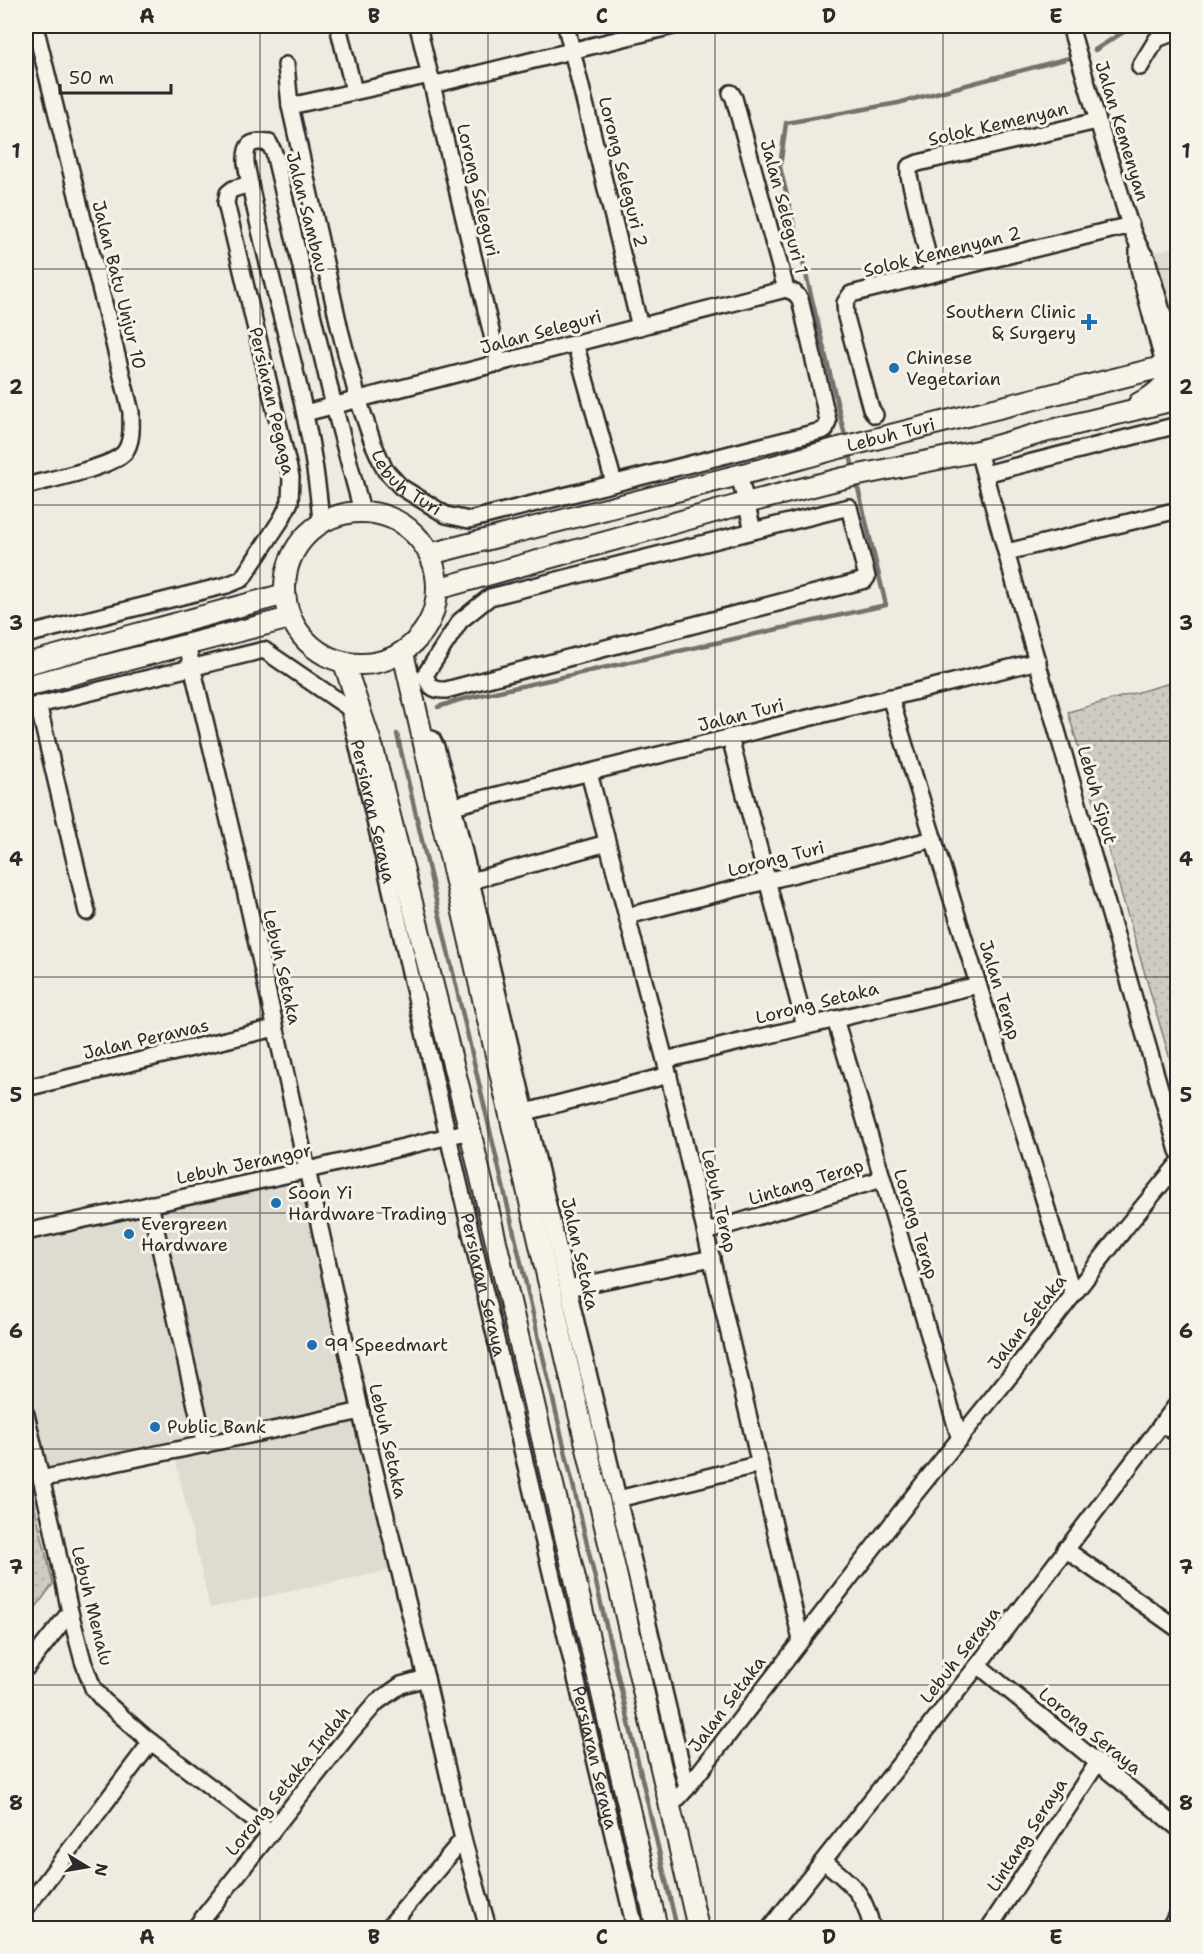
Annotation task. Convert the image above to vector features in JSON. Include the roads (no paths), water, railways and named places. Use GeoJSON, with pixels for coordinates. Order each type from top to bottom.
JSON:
{"type":"FeatureCollection","features":[{"type":"Feature","properties":{"kind":"main road"},"geometry":{"type":"LineString","coordinates":[[1113,416],[1153,397],[1166,384],[1173,365]]}},
{"type":"Feature","properties":{"kind":"main road","name":"Lebuh Turi"},"geometry":{"type":"LineString","coordinates":[[430,554],[839,448],[1173,365]]}},
{"type":"Feature","properties":{"kind":"main road","name":"Lebuh Turi"},"geometry":{"type":"LineString","coordinates":[[437,590],[746,503],[844,478],[978,451],[1178,399]]}},
{"type":"Feature","properties":{"kind":"main road","name":"Lebuh Turi"},"geometry":{"type":"LineString","coordinates":[[362,511],[382,514],[402,523],[418,536],[430,554],[436,571],[437,590],[433,614],[421,636],[403,653],[384,662],[364,665],[344,663],[321,654],[303,639],[290,618],[285,594],[286,572],[293,553],[305,536],[321,522],[341,514],[362,511]]}},
{"type":"Feature","properties":{"kind":"main road"},"geometry":{"type":"LineString","coordinates":[[26,664],[285,594]]}},
{"type":"Feature","properties":{"kind":"main road"},"geometry":{"type":"LineString","coordinates":[[26,686],[290,618]]}},
{"type":"Feature","properties":{"kind":"main road"},"geometry":{"type":"LineString","coordinates":[[403,653],[698,1929]]}},
{"type":"Feature","properties":{"kind":"main road","name":"Persiaran Seraya"},"geometry":{"type":"LineString","coordinates":[[344,663],[373,749],[470,1131],[657,1929]]}},
{"type":"Feature","properties":{"kind":"street","name":"Jalan Batu Unjur 10"},"geometry":{"type":"LineString","coordinates":[[26,486],[103,464],[124,452],[132,433],[131,412],[35,26]]}},
{"type":"Feature","properties":{"kind":"street"},"geometry":{"type":"LineString","coordinates":[[338,26],[354,91]]}},
{"type":"Feature","properties":{"kind":"street","name":"Lorong Seleguri"},"geometry":{"type":"LineString","coordinates":[[418,26],[499,364]]}},
{"type":"Feature","properties":{"kind":"street","name":"Lorong Seleguri 2"},"geometry":{"type":"LineString","coordinates":[[566,26],[640,327]]}},
{"type":"Feature","properties":{"kind":"street"},"geometry":{"type":"LineString","coordinates":[[290,106],[354,91],[431,80],[573,51],[673,26]]}},
{"type":"Feature","properties":{"kind":"street","name":"Jalan Kemenyan"},"geometry":{"type":"LineString","coordinates":[[1070,26],[1097,121],[1138,247],[1148,259],[1173,365]]}},
{"type":"Feature","properties":{"kind":"street"},"geometry":{"type":"LineString","coordinates":[[1140,67],[1157,39],[1178,31]]}},
{"type":"Feature","properties":{"kind":"street","name":"Lebuh Turi"},"geometry":{"type":"LineString","coordinates":[[286,65],[290,106],[340,330],[358,399],[385,470],[401,487],[446,515],[469,520],[825,430]]}},
{"type":"Feature","properties":{"kind":"street","name":"Jalan Seleguri 1"},"geometry":{"type":"LineString","coordinates":[[731,93],[786,290],[795,293],[800,299],[828,421],[825,430]]}},
{"type":"Feature","properties":{"kind":"street","name":"Solok Kemenyan"},"geometry":{"type":"LineString","coordinates":[[932,274],[909,176],[909,167],[1097,121]]}},
{"type":"Feature","properties":{"kind":"street","name":"Jalan Sambau"},"geometry":{"type":"LineString","coordinates":[[321,522],[318,478],[305,413],[250,184],[246,152],[251,143],[257,141],[269,143],[274,153],[334,406],[362,511]]}},
{"type":"Feature","properties":{"kind":"street","name":"Persiaran Pegaga"},"geometry":{"type":"LineString","coordinates":[[26,635],[227,585],[242,579],[281,520],[290,502],[291,477],[226,203],[228,193],[233,189],[250,184]]}},
{"type":"Feature","properties":{"kind":"street","name":"Solok Kemenyan 2"},"geometry":{"type":"LineString","coordinates":[[875,415],[871,409],[846,317],[845,303],[851,294],[1131,225]]}},
{"type":"Feature","properties":{"kind":"street","name":"Jalan Seleguri"},"geometry":{"type":"LineString","coordinates":[[305,413],[786,290]]}},
{"type":"Feature","properties":{"kind":"street"},"geometry":{"type":"LineString","coordinates":[[575,343],[614,483]]}},
{"type":"Feature","properties":{"kind":"street"},"geometry":{"type":"LineString","coordinates":[[985,474],[1178,425]]}},
{"type":"Feature","properties":{"kind":"street","name":"Lebuh Siput"},"geometry":{"type":"LineString","coordinates":[[978,451],[1017,595],[1038,661],[1178,1151]]}},
{"type":"Feature","properties":{"kind":"street"},"geometry":{"type":"LineString","coordinates":[[739,475],[753,530]]}},
{"type":"Feature","properties":{"kind":"street"},"geometry":{"type":"LineString","coordinates":[[849,507],[866,579],[675,632],[446,690],[438,691],[429,685],[425,675],[460,621],[490,597],[753,530],[849,507]]}},
{"type":"Feature","properties":{"kind":"street"},"geometry":{"type":"LineString","coordinates":[[1007,552],[1178,510]]}},
{"type":"Feature","properties":{"kind":"street","name":"Lebuh Setaka"},"geometry":{"type":"LineString","coordinates":[[187,645],[361,1411],[464,1839],[488,1929]]}},
{"type":"Feature","properties":{"kind":"street","name":"Persiaran Seraya"},"geometry":{"type":"LineString","coordinates":[[32,706],[264,650],[350,708],[448,1136],[636,1929]]}},
{"type":"Feature","properties":{"kind":"street","name":"Jalan Turi"},"geometry":{"type":"LineString","coordinates":[[453,806],[1038,661]]}},
{"type":"Feature","properties":{"kind":"street","name":"Jalan Terap"},"geometry":{"type":"LineString","coordinates":[[890,697],[1073,1294]]}},
{"type":"Feature","properties":{"kind":"street"},"geometry":{"type":"LineString","coordinates":[[32,706],[87,912]]}},
{"type":"Feature","properties":{"kind":"street","name":"Jalan Setaka"},"geometry":{"type":"LineString","coordinates":[[423,737],[432,739],[436,747],[453,806],[687,1788]]}},
{"type":"Feature","properties":{"kind":"street"},"geometry":{"type":"LineString","coordinates":[[730,737],[805,1026]]}},
{"type":"Feature","properties":{"kind":"street","name":"Lebuh Terap"},"geometry":{"type":"LineString","coordinates":[[589,773],[667,1068],[801,1640]]}},
{"type":"Feature","properties":{"kind":"street","name":"Lorong Turi"},"geometry":{"type":"LineString","coordinates":[[627,916],[934,839]]}},
{"type":"Feature","properties":{"kind":"street"},"geometry":{"type":"LineString","coordinates":[[471,881],[607,843]]}},
{"type":"Feature","properties":{"kind":"street","name":"Lorong Setaka"},"geometry":{"type":"LineString","coordinates":[[526,1112],[805,1026],[978,985]]}},
{"type":"Feature","properties":{"kind":"street","name":"Lorong Terap"},"geometry":{"type":"LineString","coordinates":[[835,1019],[960,1439]]}},
{"type":"Feature","properties":{"kind":"street","name":"Jalan Perawas"},"geometry":{"type":"LineString","coordinates":[[26,1088],[275,1028]]}},
{"type":"Feature","properties":{"kind":"street","name":"Lebuh Jerangor"},"geometry":{"type":"LineString","coordinates":[[26,1232],[308,1170],[470,1131]]}},
{"type":"Feature","properties":{"kind":"street","name":"Jalan Setaka"},"geometry":{"type":"LineString","coordinates":[[669,1808],[1178,1164]]}},
{"type":"Feature","properties":{"kind":"street","name":"Lintang Terap"},"geometry":{"type":"LineString","coordinates":[[706,1232],[882,1179]]}},
{"type":"Feature","properties":{"kind":"street"},"geometry":{"type":"LineString","coordinates":[[150,1204],[205,1445]]}},
{"type":"Feature","properties":{"kind":"street"},"geometry":{"type":"LineString","coordinates":[[567,1288],[712,1258]]}},
{"type":"Feature","properties":{"kind":"street","name":"Lebuh Seraya"},"geometry":{"type":"LineString","coordinates":[[770,1929],[978,1665],[1178,1403]]}},
{"type":"Feature","properties":{"kind":"street"},"geometry":{"type":"LineString","coordinates":[[41,1479],[168,1450],[205,1445],[361,1411]]}},
{"type":"Feature","properties":{"kind":"street","name":"Lebuh Menalu"},"geometry":{"type":"LineString","coordinates":[[26,1414],[70,1612],[82,1661],[93,1688],[103,1700],[151,1742],[271,1833]]}},
{"type":"Feature","properties":{"kind":"street"},"geometry":{"type":"LineString","coordinates":[[1162,1423],[1178,1435]]}},
{"type":"Feature","properties":{"kind":"street"},"geometry":{"type":"LineString","coordinates":[[618,1499],[760,1464]]}},
{"type":"Feature","properties":{"kind":"street"},"geometry":{"type":"LineString","coordinates":[[1065,1550],[1178,1629]]}},
{"type":"Feature","properties":{"kind":"street"},"geometry":{"type":"LineString","coordinates":[[26,1668],[70,1612]]}},
{"type":"Feature","properties":{"kind":"street","name":"Lorong Seraya"},"geometry":{"type":"LineString","coordinates":[[978,1665],[1178,1828]]}},
{"type":"Feature","properties":{"kind":"street","name":"Lorong Setaka Indah"},"geometry":{"type":"LineString","coordinates":[[195,1929],[349,1734],[377,1702],[401,1684],[426,1678]]}},
{"type":"Feature","properties":{"kind":"street"},"geometry":{"type":"LineString","coordinates":[[26,1908],[151,1742]]}},
{"type":"Feature","properties":{"kind":"street","name":"Lintang Seraya"},"geometry":{"type":"LineString","coordinates":[[989,1929],[1098,1762]]}},
{"type":"Feature","properties":{"kind":"street"},"geometry":{"type":"LineString","coordinates":[[388,1929],[464,1839]]}},
{"type":"Feature","properties":{"kind":"street"},"geometry":{"type":"LineString","coordinates":[[824,1861],[856,1888],[868,1912],[872,1929]]}},
{"type":"Feature","properties":{"kind":"street"},"geometry":{"type":"LineString","coordinates":[[1169,1929],[1178,1914]]}},
{"type":"Feature","properties":{"kind":"waterway"},"geometry":{"type":"LineString","coordinates":[[1095,50],[1128,29],[1128,26]]}},
{"type":"Feature","properties":{"kind":"waterway"},"geometry":{"type":"LineString","coordinates":[[846,440],[780,167],[786,123],[898,103],[1069,58]]}},
{"type":"Feature","properties":{"kind":"waterway"},"geometry":{"type":"LineString","coordinates":[[849,451],[854,472]]}},
{"type":"Feature","properties":{"kind":"waterway"},"geometry":{"type":"LineString","coordinates":[[438,707],[459,700],[886,605],[856,480]]}},
{"type":"Feature","properties":{"kind":"waterway"},"geometry":{"type":"LineString","coordinates":[[397,734],[677,1928]]}},
{"type":"Feature","properties":{"kind":"place","name":"Southern Clinic & Surgery"},"geometry":{"type":"Point","coordinates":[1089,322]}},
{"type":"Feature","properties":{"kind":"place","name":"Chinese Vegetarian"},"geometry":{"type":"Point","coordinates":[894,368]}},
{"type":"Feature","properties":{"kind":"place","name":"Soon Yi Hardware Trading"},"geometry":{"type":"Point","coordinates":[276,1203]}},
{"type":"Feature","properties":{"kind":"place","name":"Evergreen Hardware"},"geometry":{"type":"Point","coordinates":[129,1234]}},
{"type":"Feature","properties":{"kind":"place","name":"99 Speedmart"},"geometry":{"type":"Point","coordinates":[312,1345]}},
{"type":"Feature","properties":{"kind":"place","name":"Public Bank"},"geometry":{"type":"Point","coordinates":[155,1427]}}]}
